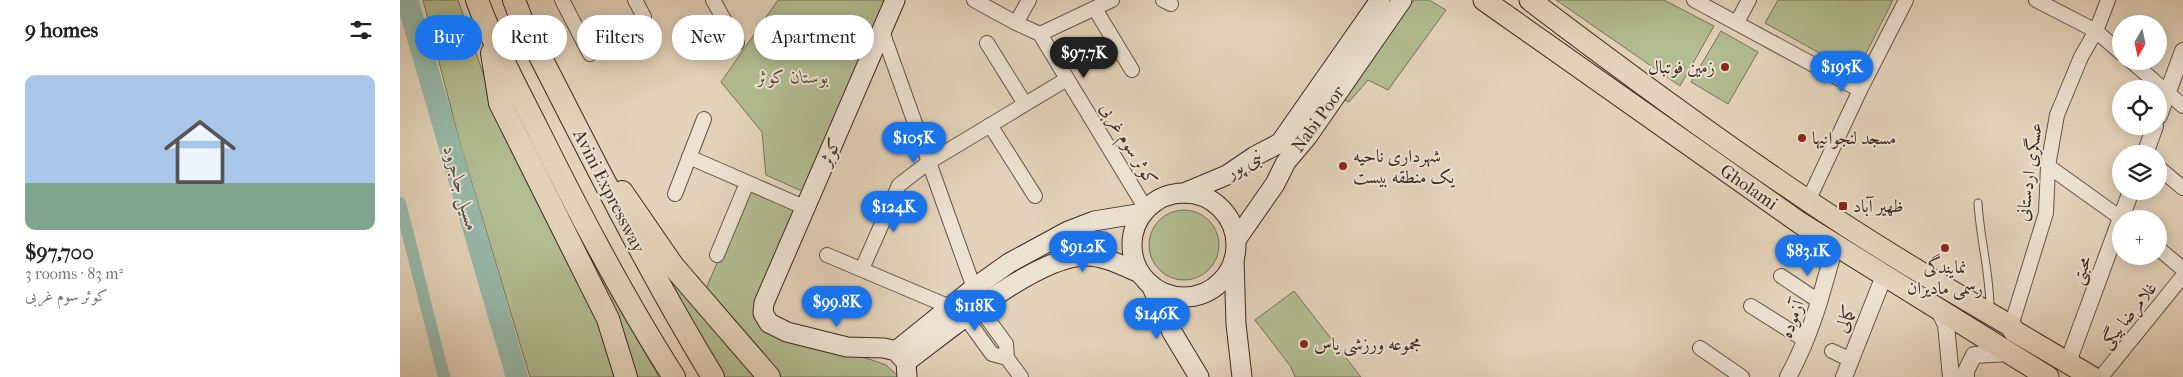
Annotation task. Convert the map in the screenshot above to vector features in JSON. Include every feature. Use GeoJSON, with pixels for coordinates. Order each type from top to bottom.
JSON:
{"type":"FeatureCollection","features":[{"type":"Feature","properties":{"kind":"highway","name":"Avini Expressway"},"geometry":{"type":"LineString","coordinates":[[477,0],[488,30],[568,191],[652,343],[674,377]]}},
{"type":"Feature","properties":{"kind":"highway","name":"Avini Expressway"},"geometry":{"type":"LineString","coordinates":[[514,0],[522,22],[672,310],[713,377]]}},
{"type":"Feature","properties":{"kind":"highway"},"geometry":{"type":"LineString","coordinates":[[488,30],[500,103],[608,319],[626,377]]}},
{"type":"Feature","properties":{"kind":"highway"},"geometry":{"type":"LineString","coordinates":[[587,146],[622,192],[673,266],[769,377]]}},
{"type":"Feature","properties":{"kind":"main road","name":"کوثر"},"geometry":{"type":"LineString","coordinates":[[896,0],[764,303],[763,313],[769,323],[787,332],[846,347],[884,348],[903,363]]}},
{"type":"Feature","properties":{"kind":"main road","name":"نبی پور"},"geometry":{"type":"LineString","coordinates":[[1184,193],[1227,175],[1280,143],[1380,0]]}},
{"type":"Feature","properties":{"kind":"main road","name":"Nabi Poor"},"geometry":{"type":"LineString","coordinates":[[1236,240],[1275,184],[1286,162],[1307,137],[1402,0]]}},
{"type":"Feature","properties":{"kind":"main road","name":"Gholami"},"geometry":{"type":"LineString","coordinates":[[1484,0],[1800,223],[2048,377]]}},
{"type":"Feature","properties":{"kind":"main road","name":"Gholami"},"geometry":{"type":"LineString","coordinates":[[1530,0],[1632,78],[1808,201],[2010,326],[2014,331],[2092,377]]}},
{"type":"Feature","properties":{"kind":"main road"},"geometry":{"type":"LineString","coordinates":[[1199,377],[1172,332],[1134,259],[1132,243],[1135,227],[1145,211],[1157,200],[1170,195],[1184,193],[1199,195],[1219,207],[1232,225],[1236,240],[1234,259],[1236,324],[1242,377]]}},
{"type":"Feature","properties":{"kind":"main road"},"geometry":{"type":"LineString","coordinates":[[903,363],[950,307],[1010,263],[1068,231],[1094,221],[1145,211]]}},
{"type":"Feature","properties":{"kind":"main road"},"geometry":{"type":"LineString","coordinates":[[903,363],[973,312],[1026,277],[1046,266],[1070,257],[1087,256],[1105,259],[1145,279],[1163,293],[1178,296],[1192,296],[1206,292],[1219,284],[1228,272],[1234,259]]}},
{"type":"Feature","properties":{"kind":"street"},"geometry":{"type":"LineString","coordinates":[[562,0],[577,29]]}},
{"type":"Feature","properties":{"kind":"street"},"geometry":{"type":"LineString","coordinates":[[635,0],[643,15]]}},
{"type":"Feature","properties":{"kind":"street"},"geometry":{"type":"LineString","coordinates":[[713,0],[721,15]]}},
{"type":"Feature","properties":{"kind":"street"},"geometry":{"type":"LineString","coordinates":[[974,0],[1040,34],[1112,0]]}},
{"type":"Feature","properties":{"kind":"street"},"geometry":{"type":"LineString","coordinates":[[1016,23],[1029,0]]}},
{"type":"Feature","properties":{"kind":"street"},"geometry":{"type":"LineString","coordinates":[[1694,0],[1860,90]]}},
{"type":"Feature","properties":{"kind":"street"},"geometry":{"type":"LineString","coordinates":[[1736,22],[1749,0]]}},
{"type":"Feature","properties":{"kind":"street"},"geometry":{"type":"LineString","coordinates":[[1808,201],[1860,90],[1906,0]]}},
{"type":"Feature","properties":{"kind":"street"},"geometry":{"type":"LineString","coordinates":[[2036,0],[2096,31],[2112,45]]}},
{"type":"Feature","properties":{"kind":"street","name":"عسگری اردستانی"},"geometry":{"type":"LineString","coordinates":[[2010,326],[2046,213],[2048,166],[2057,115],[2082,57],[2096,31],[2108,0]]}},
{"type":"Feature","properties":{"kind":"street"},"geometry":{"type":"LineString","coordinates":[[1096,9],[1132,70]]}},
{"type":"Feature","properties":{"kind":"street"},"geometry":{"type":"LineString","coordinates":[[882,31],[974,288]]}},
{"type":"Feature","properties":{"kind":"street","name":"کوثر سوم غربی"},"geometry":{"type":"LineString","coordinates":[[1040,34],[1145,211]]}},
{"type":"Feature","properties":{"kind":"street"},"geometry":{"type":"LineString","coordinates":[[987,43],[1025,104]]}},
{"type":"Feature","properties":{"kind":"street"},"geometry":{"type":"LineString","coordinates":[[2168,93],[2183,51]]}},
{"type":"Feature","properties":{"kind":"street"},"geometry":{"type":"LineString","coordinates":[[2141,70],[2183,106]]}},
{"type":"Feature","properties":{"kind":"street"},"geometry":{"type":"LineString","coordinates":[[862,269],[899,185],[929,162],[1067,79]]}},
{"type":"Feature","properties":{"kind":"street"},"geometry":{"type":"LineString","coordinates":[[675,194],[704,119]]}},
{"type":"Feature","properties":{"kind":"street"},"geometry":{"type":"LineString","coordinates":[[990,125],[1035,196]]}},
{"type":"Feature","properties":{"kind":"street"},"geometry":{"type":"LineString","coordinates":[[689,158],[806,208]]}},
{"type":"Feature","properties":{"kind":"street"},"geometry":{"type":"LineString","coordinates":[[2048,166],[2112,211]]}},
{"type":"Feature","properties":{"kind":"street"},"geometry":{"type":"LineString","coordinates":[[2167,175],[2183,188]]}},
{"type":"Feature","properties":{"kind":"street"},"geometry":{"type":"LineString","coordinates":[[717,255],[747,183]]}},
{"type":"Feature","properties":{"kind":"street","name":"آزموده"},"geometry":{"type":"LineString","coordinates":[[1788,377],[1820,302],[1835,245]]}},
{"type":"Feature","properties":{"kind":"street","name":"محبتی"},"geometry":{"type":"LineString","coordinates":[[2068,362],[2112,245]]}},
{"type":"Feature","properties":{"kind":"street"},"geometry":{"type":"LineString","coordinates":[[827,256],[950,307]]}},
{"type":"Feature","properties":{"kind":"street"},"geometry":{"type":"LineString","coordinates":[[2167,256],[2183,269]]}},
{"type":"Feature","properties":{"kind":"street"},"geometry":{"type":"LineString","coordinates":[[1781,276],[1820,302]]}},
{"type":"Feature","properties":{"kind":"street","name":"کمالی"},"geometry":{"type":"LineString","coordinates":[[1844,377],[1884,276]]}},
{"type":"Feature","properties":{"kind":"street","name":"غلامرضا بیگی"},"geometry":{"type":"LineString","coordinates":[[2102,377],[2183,276]]}},
{"type":"Feature","properties":{"kind":"street"},"geometry":{"type":"LineString","coordinates":[[1751,306],[1805,340]]}},
{"type":"Feature","properties":{"kind":"street"},"geometry":{"type":"LineString","coordinates":[[1938,308],[1946,325],[1951,377]]}},
{"type":"Feature","properties":{"kind":"street"},"geometry":{"type":"LineString","coordinates":[[973,312],[992,354],[1007,358],[1021,377]]}},
{"type":"Feature","properties":{"kind":"street"},"geometry":{"type":"LineString","coordinates":[[1700,348],[1742,377]]}},
{"type":"Feature","properties":{"kind":"street"},"geometry":{"type":"LineString","coordinates":[[1832,351],[1851,360]]}},
{"type":"Feature","properties":{"kind":"street"},"geometry":{"type":"LineString","coordinates":[[1950,359],[1964,353],[1969,356],[1968,370]]}},
{"type":"Feature","properties":{"kind":"street"},"geometry":{"type":"LineString","coordinates":[[1968,370],[1974,355],[2009,353]]}},
{"type":"Feature","properties":{"kind":"lane"},"geometry":{"type":"LineString","coordinates":[[1978,203],[1979,229],[1990,286],[1990,314]]}},
{"type":"Feature","properties":{"kind":"green space"},"geometry":{"type":"Polygon","coordinates":[[[423,0],[458,0],[463,15],[427,15],[423,0]]]}},
{"type":"Feature","properties":{"kind":"green space","name":"بوستان کوثر"},"geometry":{"type":"Polygon","coordinates":[[[778,0],[888,0],[874,32],[874,15],[768,15],[778,0]]]}},
{"type":"Feature","properties":{"kind":"green space"},"geometry":{"type":"Polygon","coordinates":[[[1414,0],[1429,0],[1446,10],[1388,90],[1368,80],[1349,102],[1338,97],[1414,0]]]}},
{"type":"Feature","properties":{"kind":"green space"},"geometry":{"type":"Polygon","coordinates":[[[1556,0],[1664,0],[1714,26],[1680,86],[1556,0]]]}},
{"type":"Feature","properties":{"kind":"green space"},"geometry":{"type":"Polygon","coordinates":[[[1778,0],[1893,0],[1856,73],[1765,23],[1778,0]]]}},
{"type":"Feature","properties":{"kind":"green space","name":"زمین فوتبال"},"geometry":{"type":"Polygon","coordinates":[[[1721,31],[1758,52],[1728,104],[1691,82],[1721,31]]]}},
{"type":"Feature","properties":{"kind":"green space","name":"بوستان کوثر"},"geometry":{"type":"Polygon","coordinates":[[[754,35],[754,60],[862,60],[804,192],[766,175],[762,132],[721,82],[736,60],[744,60],[744,49],[754,35]]]}},
{"type":"Feature","properties":{"kind":"green space"},"geometry":{"type":"Polygon","coordinates":[[[439,60],[478,60],[487,85],[579,275],[620,377],[530,377],[461,147],[439,60]]]}},
{"type":"Feature","properties":{"kind":"green space"},"geometry":{"type":"Polygon","coordinates":[[[749,190],[797,212],[765,325],[886,365],[899,377],[779,377],[704,293],[749,190]]]}},
{"type":"Feature","properties":{"kind":"green space"},"geometry":{"type":"Polygon","coordinates":[[[1184,210],[1197,213],[1209,220],[1216,232],[1219,245],[1216,258],[1209,270],[1197,277],[1184,280],[1171,277],[1159,270],[1152,258],[1149,245],[1152,232],[1159,220],[1171,213],[1184,210]]]}},
{"type":"Feature","properties":{"kind":"green space"},"geometry":{"type":"Polygon","coordinates":[[[567,217],[659,377],[631,377],[567,217]]]}},
{"type":"Feature","properties":{"kind":"green space"},"geometry":{"type":"Polygon","coordinates":[[[647,240],[760,377],[720,377],[647,240]]]}},
{"type":"Feature","properties":{"kind":"green space","name":"مجموعه ورزشی یاس"},"geometry":{"type":"Polygon","coordinates":[[[1294,291],[1361,377],[1295,377],[1291,367],[1255,320],[1294,291]]]}},
{"type":"Feature","properties":{"kind":"waterway","name":"مسیل جاجرود"},"geometry":{"type":"LineString","coordinates":[[407,0],[517,377]]}},
{"type":"Feature","properties":{"kind":"waterway"},"geometry":{"type":"LineString","coordinates":[[400,203],[444,377]]}},
{"type":"Feature","properties":{"kind":"place","name":"زمین فوتبال"},"geometry":{"type":"Point","coordinates":[1725,67]}},
{"type":"Feature","properties":{"kind":"place","name":"مسجد لنجوانیها"},"geometry":{"type":"Point","coordinates":[1802,138]}},
{"type":"Feature","properties":{"kind":"place","name":"شهرداری ناحیه یک منطقه بیست"},"geometry":{"type":"Point","coordinates":[1343,166]}},
{"type":"Feature","properties":{"kind":"place","name":"ظهیر آباد"},"geometry":{"type":"Point","coordinates":[1843,206]}},
{"type":"Feature","properties":{"kind":"place","name":"نمایندگی رسمی مادیران"},"geometry":{"type":"Point","coordinates":[1945,248]}},
{"type":"Feature","properties":{"kind":"place","name":"مجموعه ورزشی یاس"},"geometry":{"type":"Point","coordinates":[1304,344]}}]}
